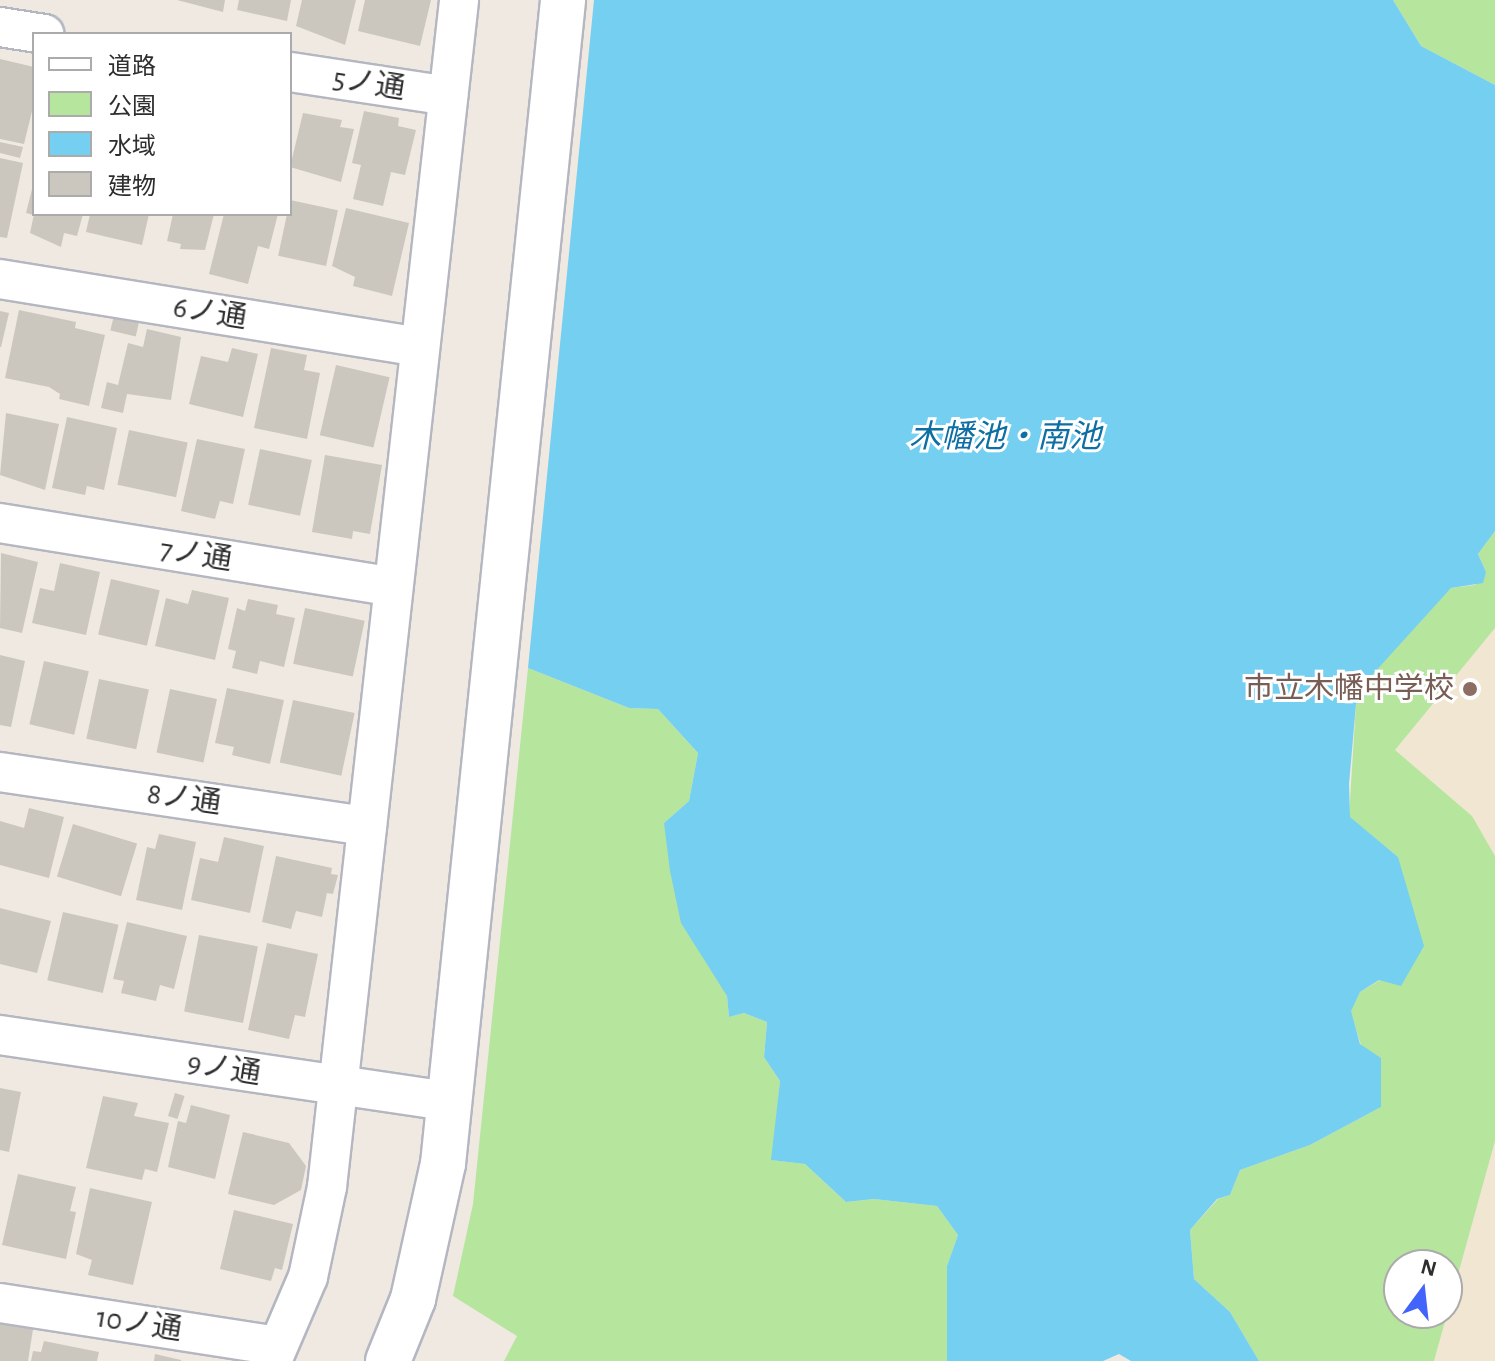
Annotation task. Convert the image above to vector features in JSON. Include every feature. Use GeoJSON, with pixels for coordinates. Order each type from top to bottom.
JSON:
{"type":"FeatureCollection","features":[{"type":"Feature","properties":{"kind":"street"},"geometry":{"type":"LineString","coordinates":[[275,1353],[308,1277],[327,1187],[459,0]]}},
{"type":"Feature","properties":{"kind":"street"},"geometry":{"type":"LineString","coordinates":[[388,1361],[413,1299],[430,1235],[449,1101],[563,0]]}},
{"type":"Feature","properties":{"kind":"street"},"geometry":{"type":"LineString","coordinates":[[0,27],[32,32]]}},
{"type":"Feature","properties":{"kind":"street","name":"5ノ通"},"geometry":{"type":"LineString","coordinates":[[292,72],[448,96]]}},
{"type":"Feature","properties":{"kind":"street","name":"6ノ通"},"geometry":{"type":"LineString","coordinates":[[0,279],[420,347]]}},
{"type":"Feature","properties":{"kind":"street","name":"7ノ通"},"geometry":{"type":"LineString","coordinates":[[0,523],[393,587]]}},
{"type":"Feature","properties":{"kind":"street","name":"8ノ通"},"geometry":{"type":"LineString","coordinates":[[0,772],[367,826]]}},
{"type":"Feature","properties":{"kind":"street","name":"9ノ通"},"geometry":{"type":"LineString","coordinates":[[0,1035],[449,1101]]}},
{"type":"Feature","properties":{"kind":"street","name":"10ノ通"},"geometry":{"type":"LineString","coordinates":[[0,1303],[275,1353]]}},
{"type":"Feature","properties":{"kind":"shaded area","name":"市立木幡中学校"},"geometry":{"type":"Polygon","coordinates":[[[1495,628],[1495,856],[1472,816],[1395,750],[1495,628]]]}},
{"type":"Feature","properties":{"kind":"shaded area"},"geometry":{"type":"Polygon","coordinates":[[[1495,1141],[1495,1361],[1434,1361],[1443,1329],[1463,1329],[1463,1256],[1495,1141]]]}},
{"type":"Feature","properties":{"kind":"green space"},"geometry":{"type":"Polygon","coordinates":[[[1393,0],[1495,0],[1495,85],[1421,46],[1393,0]]]}},
{"type":"Feature","properties":{"kind":"green space"},"geometry":{"type":"Polygon","coordinates":[[[1495,531],[1495,628],[1395,750],[1472,816],[1495,856],[1495,1141],[1463,1256],[1463,1249],[1383,1249],[1383,1329],[1443,1329],[1434,1361],[1259,1361],[1230,1312],[1194,1279],[1190,1230],[1218,1199],[1230,1195],[1240,1170],[1310,1145],[1381,1107],[1350,1011],[1360,992],[1380,980],[1398,857],[1349,817],[1356,704],[1371,691],[1373,674],[1391,649],[1451,588],[1475,585],[1486,572],[1478,554],[1495,531]]]}},
{"type":"Feature","properties":{"kind":"green space"},"geometry":{"type":"Polygon","coordinates":[[[528,668],[629,708],[658,709],[698,753],[689,801],[664,823],[727,996],[729,1017],[744,1013],[767,1022],[764,1057],[780,1081],[772,1160],[805,1164],[846,1202],[874,1199],[937,1206],[958,1235],[947,1266],[947,1361],[504,1361],[517,1336],[453,1296],[473,1204],[528,668]]]}},
{"type":"Feature","properties":{"kind":"water","name":"木幡池・南池"},"geometry":{"type":"Polygon","coordinates":[[[594,0],[1393,0],[1421,46],[1495,85],[1495,531],[1478,554],[1486,572],[1483,583],[1451,588],[1373,674],[1371,691],[1356,704],[1349,784],[1350,817],[1398,857],[1424,946],[1401,986],[1379,980],[1360,992],[1351,1011],[1360,1044],[1381,1058],[1381,1107],[1310,1145],[1240,1170],[1230,1195],[1217,1199],[1190,1230],[1194,1279],[1230,1312],[1259,1361],[1131,1361],[1119,1354],[1103,1361],[947,1361],[947,1266],[958,1235],[937,1206],[874,1199],[846,1202],[805,1164],[771,1160],[780,1081],[764,1057],[767,1022],[744,1013],[729,1017],[727,996],[681,923],[670,871],[664,823],[689,801],[698,753],[658,709],[629,708],[528,668],[594,0]]]}},
{"type":"Feature","properties":{"kind":"building"},"geometry":{"type":"Polygon","coordinates":[[[177,0],[225,0],[223,12],[177,0]]]}},
{"type":"Feature","properties":{"kind":"building"},"geometry":{"type":"Polygon","coordinates":[[[239,0],[291,0],[287,21],[237,10],[239,0]]]}},
{"type":"Feature","properties":{"kind":"building"},"geometry":{"type":"Polygon","coordinates":[[[302,0],[356,0],[345,45],[296,26],[302,0]]]}},
{"type":"Feature","properties":{"kind":"building"},"geometry":{"type":"Polygon","coordinates":[[[365,0],[431,0],[420,46],[358,31],[365,0]]]}},
{"type":"Feature","properties":{"kind":"building"},"geometry":{"type":"Polygon","coordinates":[[[0,59],[32,67],[32,111],[24,144],[0,139],[0,59]]]}},
{"type":"Feature","properties":{"kind":"building"},"geometry":{"type":"Polygon","coordinates":[[[364,111],[399,118],[398,126],[416,130],[405,175],[391,172],[383,206],[353,199],[361,165],[352,163],[364,111]]]}},
{"type":"Feature","properties":{"kind":"building"},"geometry":{"type":"Polygon","coordinates":[[[303,113],[342,120],[340,127],[354,129],[341,182],[292,168],[303,113]]]}},
{"type":"Feature","properties":{"kind":"building"},"geometry":{"type":"Polygon","coordinates":[[[0,142],[23,147],[20,158],[0,153],[0,142]]]}},
{"type":"Feature","properties":{"kind":"building"},"geometry":{"type":"Polygon","coordinates":[[[0,158],[23,163],[7,238],[0,237],[0,158]]]}},
{"type":"Feature","properties":{"kind":"building"},"geometry":{"type":"Polygon","coordinates":[[[32,189],[32,214],[26,213],[32,189]]]}},
{"type":"Feature","properties":{"kind":"building"},"geometry":{"type":"Polygon","coordinates":[[[292,200],[338,210],[326,266],[278,256],[287,216],[292,216],[292,200]]]}},
{"type":"Feature","properties":{"kind":"building"},"geometry":{"type":"Polygon","coordinates":[[[346,208],[409,223],[392,296],[353,286],[355,277],[332,266],[346,208]]]}},
{"type":"Feature","properties":{"kind":"building"},"geometry":{"type":"Polygon","coordinates":[[[34,216],[82,216],[77,236],[64,233],[61,247],[30,233],[34,216]]]}},
{"type":"Feature","properties":{"kind":"building"},"geometry":{"type":"Polygon","coordinates":[[[90,216],[149,216],[142,245],[86,232],[90,216]]]}},
{"type":"Feature","properties":{"kind":"building"},"geometry":{"type":"Polygon","coordinates":[[[173,216],[214,216],[205,250],[180,249],[181,244],[167,241],[173,216]]]}},
{"type":"Feature","properties":{"kind":"building"},"geometry":{"type":"Polygon","coordinates":[[[224,216],[277,216],[269,249],[258,246],[248,284],[209,274],[224,216]]]}},
{"type":"Feature","properties":{"kind":"building"},"geometry":{"type":"Polygon","coordinates":[[[19,310],[76,322],[75,328],[105,335],[89,406],[59,399],[60,394],[49,387],[5,378],[19,310]]]}},
{"type":"Feature","properties":{"kind":"building"},"geometry":{"type":"Polygon","coordinates":[[[0,311],[9,313],[1,347],[0,347],[0,311]]]}},
{"type":"Feature","properties":{"kind":"building"},"geometry":{"type":"Polygon","coordinates":[[[114,315],[139,321],[136,336],[110,331],[114,315]]]}},
{"type":"Feature","properties":{"kind":"building"},"geometry":{"type":"Polygon","coordinates":[[[147,329],[181,337],[171,400],[127,394],[123,413],[101,408],[107,382],[118,385],[128,343],[143,347],[147,329]]]}},
{"type":"Feature","properties":{"kind":"building"},"geometry":{"type":"Polygon","coordinates":[[[232,348],[258,354],[243,417],[189,404],[201,356],[228,362],[232,348]]]}},
{"type":"Feature","properties":{"kind":"building"},"geometry":{"type":"Polygon","coordinates":[[[271,348],[307,355],[304,370],[320,373],[307,439],[254,428],[271,348]]]}},
{"type":"Feature","properties":{"kind":"building"},"geometry":{"type":"Polygon","coordinates":[[[336,365],[390,377],[373,448],[320,435],[336,365]]]}},
{"type":"Feature","properties":{"kind":"building"},"geometry":{"type":"Polygon","coordinates":[[[6,413],[59,424],[45,490],[0,475],[6,413]]]}},
{"type":"Feature","properties":{"kind":"building"},"geometry":{"type":"Polygon","coordinates":[[[67,417],[117,428],[104,490],[87,486],[85,495],[52,488],[67,417]]]}},
{"type":"Feature","properties":{"kind":"building"},"geometry":{"type":"Polygon","coordinates":[[[129,430],[188,442],[176,497],[117,485],[129,430]]]}},
{"type":"Feature","properties":{"kind":"building"},"geometry":{"type":"Polygon","coordinates":[[[197,439],[245,449],[233,504],[220,501],[215,519],[181,511],[197,439]]]}},
{"type":"Feature","properties":{"kind":"building"},"geometry":{"type":"Polygon","coordinates":[[[260,449],[312,460],[300,516],[248,505],[260,449]]]}},
{"type":"Feature","properties":{"kind":"building"},"geometry":{"type":"Polygon","coordinates":[[[325,455],[382,465],[370,534],[353,531],[352,539],[312,532],[325,455]]]}},
{"type":"Feature","properties":{"kind":"building"},"geometry":{"type":"Polygon","coordinates":[[[1,553],[38,562],[22,633],[0,628],[1,553]]]}},
{"type":"Feature","properties":{"kind":"building"},"geometry":{"type":"Polygon","coordinates":[[[60,563],[100,572],[86,635],[32,623],[40,588],[54,591],[60,563]]]}},
{"type":"Feature","properties":{"kind":"building"},"geometry":{"type":"Polygon","coordinates":[[[111,579],[160,590],[147,646],[98,635],[111,579]]]}},
{"type":"Feature","properties":{"kind":"building"},"geometry":{"type":"Polygon","coordinates":[[[192,590],[229,598],[215,660],[155,646],[166,598],[188,604],[192,590]]]}},
{"type":"Feature","properties":{"kind":"building"},"geometry":{"type":"Polygon","coordinates":[[[248,599],[278,605],[276,614],[295,618],[284,667],[260,661],[257,674],[232,668],[236,651],[228,649],[237,608],[245,611],[248,599]]]}},
{"type":"Feature","properties":{"kind":"building"},"geometry":{"type":"Polygon","coordinates":[[[305,608],[365,621],[353,676],[293,664],[305,608]]]}},
{"type":"Feature","properties":{"kind":"building"},"geometry":{"type":"Polygon","coordinates":[[[0,655],[25,661],[11,727],[0,725],[0,655]]]}},
{"type":"Feature","properties":{"kind":"building"},"geometry":{"type":"Polygon","coordinates":[[[44,661],[89,671],[74,735],[29,724],[44,661]]]}},
{"type":"Feature","properties":{"kind":"building"},"geometry":{"type":"Polygon","coordinates":[[[99,679],[149,690],[136,749],[86,739],[99,679]]]}},
{"type":"Feature","properties":{"kind":"building"},"geometry":{"type":"Polygon","coordinates":[[[227,688],[284,700],[270,764],[232,755],[234,747],[215,743],[227,688]]]}},
{"type":"Feature","properties":{"kind":"building"},"geometry":{"type":"Polygon","coordinates":[[[170,689],[217,699],[203,763],[156,753],[170,689]]]}},
{"type":"Feature","properties":{"kind":"building"},"geometry":{"type":"Polygon","coordinates":[[[293,700],[355,713],[341,776],[280,763],[293,700]]]}},
{"type":"Feature","properties":{"kind":"building"},"geometry":{"type":"Polygon","coordinates":[[[29,808],[64,817],[49,878],[0,865],[0,821],[24,828],[29,808]]]}},
{"type":"Feature","properties":{"kind":"building"},"geometry":{"type":"Polygon","coordinates":[[[73,824],[137,844],[121,896],[57,877],[73,824]]]}},
{"type":"Feature","properties":{"kind":"building"},"geometry":{"type":"Polygon","coordinates":[[[159,834],[196,842],[182,910],[136,900],[147,847],[155,849],[159,834]]]}},
{"type":"Feature","properties":{"kind":"building"},"geometry":{"type":"Polygon","coordinates":[[[224,837],[264,846],[250,913],[191,900],[200,858],[218,862],[224,837]]]}},
{"type":"Feature","properties":{"kind":"building"},"geometry":{"type":"Polygon","coordinates":[[[276,856],[332,868],[331,874],[338,875],[333,894],[327,893],[322,917],[296,911],[291,929],[262,922],[276,856]]]}},
{"type":"Feature","properties":{"kind":"building"},"geometry":{"type":"Polygon","coordinates":[[[0,908],[51,921],[37,973],[0,964],[0,908]]]}},
{"type":"Feature","properties":{"kind":"building"},"geometry":{"type":"Polygon","coordinates":[[[63,912],[119,925],[103,993],[47,980],[63,912]]]}},
{"type":"Feature","properties":{"kind":"building"},"geometry":{"type":"Polygon","coordinates":[[[127,922],[187,936],[174,989],[160,985],[156,1001],[121,993],[124,981],[113,979],[127,922]]]}},
{"type":"Feature","properties":{"kind":"building"},"geometry":{"type":"Polygon","coordinates":[[[199,935],[258,946],[243,1023],[184,1012],[199,935]]]}},
{"type":"Feature","properties":{"kind":"building"},"geometry":{"type":"Polygon","coordinates":[[[267,943],[318,954],[305,1017],[295,1015],[289,1039],[248,1030],[267,943]]]}},
{"type":"Feature","properties":{"kind":"building"},"geometry":{"type":"Polygon","coordinates":[[[0,1088],[21,1092],[9,1152],[0,1150],[0,1088]]]}},
{"type":"Feature","properties":{"kind":"building"},"geometry":{"type":"Polygon","coordinates":[[[175,1093],[185,1096],[178,1119],[168,1116],[175,1093]]]}},
{"type":"Feature","properties":{"kind":"building"},"geometry":{"type":"Polygon","coordinates":[[[103,1096],[138,1103],[134,1116],[169,1123],[157,1172],[145,1169],[142,1180],[86,1168],[103,1096]]]}},
{"type":"Feature","properties":{"kind":"building"},"geometry":{"type":"Polygon","coordinates":[[[191,1105],[230,1115],[215,1179],[168,1167],[178,1121],[186,1123],[191,1105]]]}},
{"type":"Feature","properties":{"kind":"building"},"geometry":{"type":"Polygon","coordinates":[[[243,1132],[289,1143],[306,1166],[301,1190],[274,1205],[228,1194],[243,1132]]]}},
{"type":"Feature","properties":{"kind":"building"},"geometry":{"type":"Polygon","coordinates":[[[18,1174],[76,1187],[70,1211],[76,1212],[66,1259],[2,1245],[18,1174]]]}},
{"type":"Feature","properties":{"kind":"building"},"geometry":{"type":"Polygon","coordinates":[[[90,1188],[152,1202],[133,1285],[88,1275],[92,1260],[76,1254],[90,1188]]]}},
{"type":"Feature","properties":{"kind":"building"},"geometry":{"type":"Polygon","coordinates":[[[234,1210],[293,1224],[282,1270],[275,1268],[271,1281],[220,1269],[234,1210]]]}},
{"type":"Feature","properties":{"kind":"building"},"geometry":{"type":"Polygon","coordinates":[[[0,1319],[34,1323],[28,1361],[0,1361],[0,1319]]]}},
{"type":"Feature","properties":{"kind":"building"},"geometry":{"type":"Polygon","coordinates":[[[44,1341],[99,1352],[97,1361],[31,1361],[33,1351],[41,1352],[44,1341]]]}},
{"type":"Feature","properties":{"kind":"building"},"geometry":{"type":"Polygon","coordinates":[[[155,1354],[181,1360],[181,1361],[154,1361],[155,1354]]]}},
{"type":"Feature","properties":{"kind":"place","name":"市立木幡中学校"},"geometry":{"type":"Point","coordinates":[1470,689]}}]}
